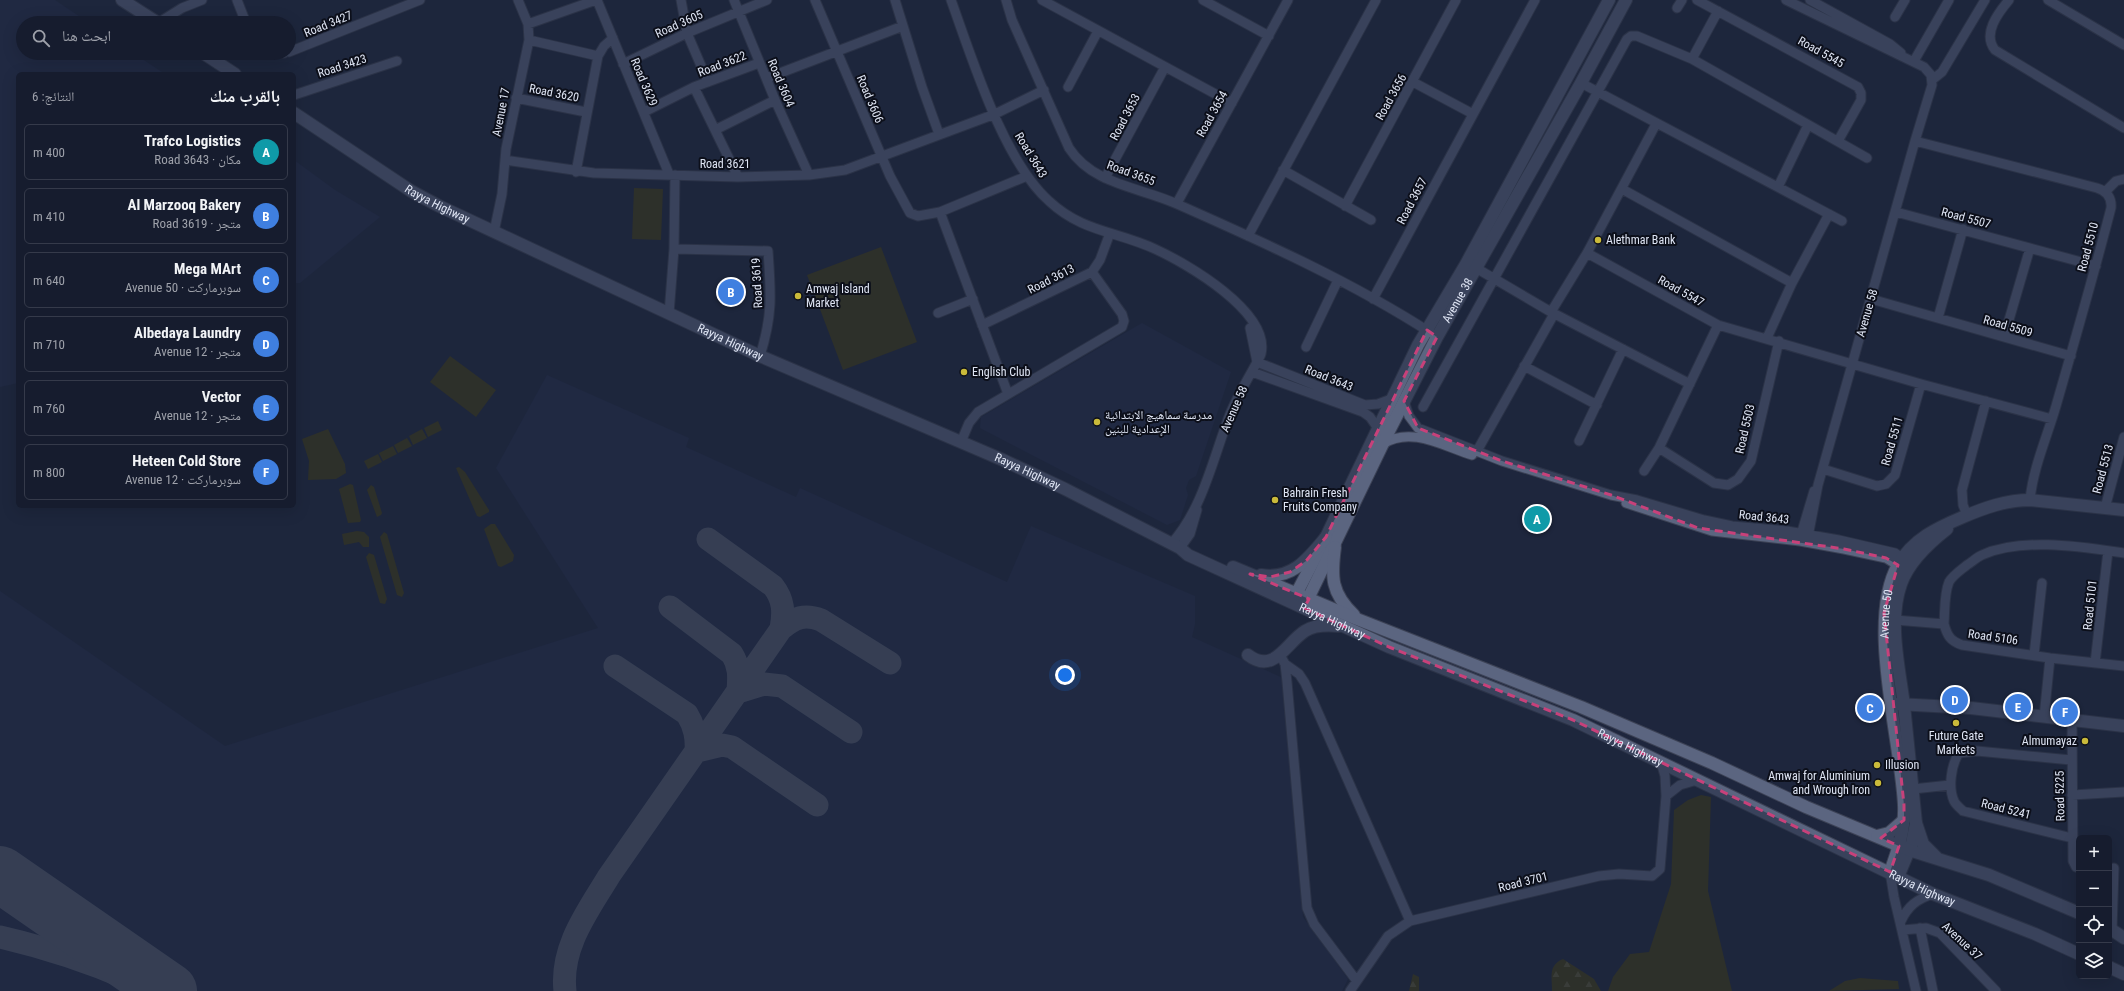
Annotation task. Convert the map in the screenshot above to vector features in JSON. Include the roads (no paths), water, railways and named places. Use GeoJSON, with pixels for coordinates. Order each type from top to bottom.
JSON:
{"type":"FeatureCollection","features":[{"type":"Feature","properties":{"kind":"main road"},"geometry":{"type":"LineString","coordinates":[[122,0],[147,16]]}},
{"type":"Feature","properties":{"kind":"main road","name":"Avenue 38"},"geometry":{"type":"LineString","coordinates":[[1294,598],[1326,537],[1378,430],[1399,399],[1466,264],[1609,0]]}},
{"type":"Feature","properties":{"kind":"main road","name":"Avenue 38"},"geometry":{"type":"LineString","coordinates":[[1432,334],[1476,268],[1581,83],[1626,0]]}},
{"type":"Feature","properties":{"kind":"main road"},"geometry":{"type":"LineString","coordinates":[[214,60],[232,72]]}},
{"type":"Feature","properties":{"kind":"main road","name":"Rayya Highway"},"geometry":{"type":"LineString","coordinates":[[296,114],[418,195],[494,232],[760,356],[961,442],[1066,490],[1175,546],[1188,555],[1294,598]]}},
{"type":"Feature","properties":{"kind":"main road","name":"Avenue 38"},"geometry":{"type":"LineString","coordinates":[[1306,604],[1335,547],[1383,444],[1399,399]]}},
{"type":"Feature","properties":{"kind":"main road"},"geometry":{"type":"LineString","coordinates":[[1965,516],[1985,508],[2019,500],[2124,510]]}},
{"type":"Feature","properties":{"kind":"main road","name":"Avenue 50"},"geometry":{"type":"LineString","coordinates":[[1904,848],[1914,837],[1916,822],[1913,789],[1884,613],[1888,594],[1905,565],[1940,534],[1965,516]]}},
{"type":"Feature","properties":{"kind":"main road"},"geometry":{"type":"LineString","coordinates":[[1250,574],[1270,577],[1290,572],[1306,561],[1326,537]]}},
{"type":"Feature","properties":{"kind":"main road","name":"Rayya Highway"},"geometry":{"type":"LineString","coordinates":[[1175,546],[1191,549],[1250,574],[1306,604],[1344,627],[1388,647],[1573,720],[1626,747],[1661,762],[1933,894],[2035,934],[2076,953]]}},
{"type":"Feature","properties":{"kind":"main road"},"geometry":{"type":"LineString","coordinates":[[1335,547],[1333,572],[1335,589],[1342,604],[1357,619]]}},
{"type":"Feature","properties":{"kind":"main road","name":"Avenue 50"},"geometry":{"type":"LineString","coordinates":[[1894,676],[1895,620],[1898,596],[1905,565]]}},
{"type":"Feature","properties":{"kind":"main road","name":"Rayya Highway"},"geometry":{"type":"LineString","coordinates":[[1306,604],[1357,619],[1581,707],[1712,763],[1806,807],[1904,848],[1989,875],[2076,912]]}},
{"type":"Feature","properties":{"kind":"main road"},"geometry":{"type":"LineString","coordinates":[[1248,654],[1261,661],[1282,659],[1309,629],[1329,625],[1344,627]]}},
{"type":"Feature","properties":{"kind":"main road"},"geometry":{"type":"LineString","coordinates":[[1898,704],[1971,708],[2124,726]]}},
{"type":"Feature","properties":{"kind":"main road","name":"Avenue 50"},"geometry":{"type":"LineString","coordinates":[[1894,874],[1904,848],[1904,805],[1898,704]]}},
{"type":"Feature","properties":{"kind":"main road"},"geometry":{"type":"LineString","coordinates":[[1877,836],[1895,830],[1904,820]]}},
{"type":"Feature","properties":{"kind":"main road"},"geometry":{"type":"LineString","coordinates":[[1916,822],[1923,844],[1933,855],[1946,862]]}},
{"type":"Feature","properties":{"kind":"main road"},"geometry":{"type":"LineString","coordinates":[[2112,968],[2124,974]]}},
{"type":"Feature","properties":{"kind":"street"},"geometry":{"type":"LineString","coordinates":[[169,16],[182,8],[202,0]]}},
{"type":"Feature","properties":{"kind":"street"},"geometry":{"type":"LineString","coordinates":[[237,0],[243,16]]}},
{"type":"Feature","properties":{"kind":"street","name":"Road 3427"},"geometry":{"type":"LineString","coordinates":[[296,49],[420,0]]}},
{"type":"Feature","properties":{"kind":"street","name":"Avenue 17"},"geometry":{"type":"LineString","coordinates":[[494,232],[502,194],[505,160],[516,98],[529,40],[528,24],[518,0]]}},
{"type":"Feature","properties":{"kind":"street"},"geometry":{"type":"LineString","coordinates":[[528,24],[596,0]]}},
{"type":"Feature","properties":{"kind":"street","name":"Road 3629"},"geometry":{"type":"LineString","coordinates":[[596,0],[672,175],[674,249],[669,314]]}},
{"type":"Feature","properties":{"kind":"street"},"geometry":{"type":"LineString","coordinates":[[681,0],[686,33],[708,82]]}},
{"type":"Feature","properties":{"kind":"street","name":"Road 3604"},"geometry":{"type":"LineString","coordinates":[[734,0],[759,63],[809,175]]}},
{"type":"Feature","properties":{"kind":"street","name":"Road 3605"},"geometry":{"type":"LineString","coordinates":[[623,64],[686,33],[767,0]]}},
{"type":"Feature","properties":{"kind":"street","name":"Road 3606"},"geometry":{"type":"LineString","coordinates":[[815,0],[881,156]]}},
{"type":"Feature","properties":{"kind":"street"},"geometry":{"type":"LineString","coordinates":[[895,0],[939,134]]}},
{"type":"Feature","properties":{"kind":"street","name":"Road 3643"},"geometry":{"type":"LineString","coordinates":[[951,0],[995,114],[1027,176],[1047,200],[1064,215],[1084,226],[1110,233],[1155,249],[1184,264],[1224,292],[1238,303],[1255,326],[1261,348],[1261,356],[1257,362],[1365,405],[1378,404],[1399,399],[1418,428],[1502,461],[1611,495],[1637,500],[1718,523],[1895,552],[1905,565]]}},
{"type":"Feature","properties":{"kind":"street","name":"Road 3655"},"geometry":{"type":"LineString","coordinates":[[1006,0],[1012,20],[1069,148],[1084,166],[1105,178],[1177,204],[1248,236],[1338,280],[1432,334]]}},
{"type":"Feature","properties":{"kind":"street"},"geometry":{"type":"LineString","coordinates":[[1042,0],[1232,103]]}},
{"type":"Feature","properties":{"kind":"street"},"geometry":{"type":"LineString","coordinates":[[1203,0],[1269,36]]}},
{"type":"Feature","properties":{"kind":"street","name":"Road 3654"},"geometry":{"type":"LineString","coordinates":[[1177,204],[1288,0]]}},
{"type":"Feature","properties":{"kind":"street"},"geometry":{"type":"LineString","coordinates":[[1248,236],[1376,0]]}},
{"type":"Feature","properties":{"kind":"street","name":"Road 3656"},"geometry":{"type":"LineString","coordinates":[[1345,206],[1456,0]]}},
{"type":"Feature","properties":{"kind":"street","name":"Road 3657"},"geometry":{"type":"LineString","coordinates":[[1373,299],[1535,0]]}},
{"type":"Feature","properties":{"kind":"street","name":"Road 5545"},"geometry":{"type":"LineString","coordinates":[[1697,0],[1858,87],[1861,93],[1861,100],[1838,141]]}},
{"type":"Feature","properties":{"kind":"street"},"geometry":{"type":"LineString","coordinates":[[1786,0],[1886,50],[1905,56]]}},
{"type":"Feature","properties":{"kind":"street"},"geometry":{"type":"LineString","coordinates":[[1810,0],[1890,44],[1905,56],[1928,70],[1932,80],[1942,72],[1985,0]]}},
{"type":"Feature","properties":{"kind":"street"},"geometry":{"type":"LineString","coordinates":[[1894,17],[1905,0]]}},
{"type":"Feature","properties":{"kind":"street"},"geometry":{"type":"LineString","coordinates":[[1914,61],[1949,0]]}},
{"type":"Feature","properties":{"kind":"street"},"geometry":{"type":"LineString","coordinates":[[2009,0],[1989,32],[1989,39],[1995,50],[2124,128]]}},
{"type":"Feature","properties":{"kind":"street"},"geometry":{"type":"LineString","coordinates":[[2048,0],[2124,45]]}},
{"type":"Feature","properties":{"kind":"street"},"geometry":{"type":"LineString","coordinates":[[1718,11],[1692,59],[1867,158]]}},
{"type":"Feature","properties":{"kind":"street"},"geometry":{"type":"LineString","coordinates":[[766,78],[903,26]]}},
{"type":"Feature","properties":{"kind":"street"},"geometry":{"type":"LineString","coordinates":[[1068,87],[1098,30]]}},
{"type":"Feature","properties":{"kind":"street","name":"Avenue 38"},"geometry":{"type":"LineString","coordinates":[[1423,407],[1596,92],[1627,39],[1631,36],[1637,36],[1692,59]]}},
{"type":"Feature","properties":{"kind":"street","name":"Road 3620"},"geometry":{"type":"LineString","coordinates":[[576,172],[586,112],[598,56],[604,46],[612,38]]}},
{"type":"Feature","properties":{"kind":"street"},"geometry":{"type":"LineString","coordinates":[[529,40],[598,56]]}},
{"type":"Feature","properties":{"kind":"street","name":"Road 3423"},"geometry":{"type":"LineString","coordinates":[[296,94],[397,61]]}},
{"type":"Feature","properties":{"kind":"street","name":"Road 3622"},"geometry":{"type":"LineString","coordinates":[[644,112],[694,87],[759,63]]}},
{"type":"Feature","properties":{"kind":"street","name":"Road 3653"},"geometry":{"type":"LineString","coordinates":[[1105,178],[1165,67]]}},
{"type":"Feature","properties":{"kind":"street","name":"Avenue 58"},"geometry":{"type":"LineString","coordinates":[[1804,538],[1915,141],[1931,91],[1932,80]]}},
{"type":"Feature","properties":{"kind":"street"},"geometry":{"type":"LineString","coordinates":[[1413,82],[1473,114]]}},
{"type":"Feature","properties":{"kind":"street"},"geometry":{"type":"LineString","coordinates":[[1581,83],[1842,221]]}},
{"type":"Feature","properties":{"kind":"street","name":"Road 3622"},"geometry":{"type":"LineString","coordinates":[[694,87],[738,176]]}},
{"type":"Feature","properties":{"kind":"street","name":"Road 3621"},"geometry":{"type":"LineString","coordinates":[[505,160],[576,172],[738,176],[809,175],[844,170],[995,114],[1044,90]]}},
{"type":"Feature","properties":{"kind":"street","name":"Road 3620"},"geometry":{"type":"LineString","coordinates":[[516,98],[586,112]]}},
{"type":"Feature","properties":{"kind":"street"},"geometry":{"type":"LineString","coordinates":[[715,130],[775,100]]}},
{"type":"Feature","properties":{"kind":"street"},"geometry":{"type":"LineString","coordinates":[[1477,451],[1587,253],[1656,124]]}},
{"type":"Feature","properties":{"kind":"street"},"geometry":{"type":"LineString","coordinates":[[1778,188],[1808,126]]}},
{"type":"Feature","properties":{"kind":"street"},"geometry":{"type":"LineString","coordinates":[[1915,141],[2097,188],[2105,192],[2116,181],[2124,179]]}},
{"type":"Feature","properties":{"kind":"street"},"geometry":{"type":"LineString","coordinates":[[881,156],[904,205],[910,213],[923,216],[940,212],[1027,176]]}},
{"type":"Feature","properties":{"kind":"street"},"geometry":{"type":"LineString","coordinates":[[1283,170],[1371,220]]}},
{"type":"Feature","properties":{"kind":"street"},"geometry":{"type":"LineString","coordinates":[[1622,188],[1792,283]]}},
{"type":"Feature","properties":{"kind":"street","name":"Road 5510"},"geometry":{"type":"LineString","coordinates":[[2030,500],[2031,485],[2071,356],[2111,208],[2110,199],[2105,192]]}},
{"type":"Feature","properties":{"kind":"street"},"geometry":{"type":"LineString","coordinates":[[940,212],[1008,394]]}},
{"type":"Feature","properties":{"kind":"street","name":"Road 5507"},"geometry":{"type":"LineString","coordinates":[[1896,212],[1964,229],[2096,266]]}},
{"type":"Feature","properties":{"kind":"street"},"geometry":{"type":"LineString","coordinates":[[1767,338],[1792,283],[1829,214]]}},
{"type":"Feature","properties":{"kind":"street"},"geometry":{"type":"LineString","coordinates":[[1938,318],[1964,229]]}},
{"type":"Feature","properties":{"kind":"street","name":"Road 3613"},"geometry":{"type":"LineString","coordinates":[[982,325],[1092,272],[1100,260],[1110,233]]}},
{"type":"Feature","properties":{"kind":"street"},"geometry":{"type":"LineString","coordinates":[[2004,337],[2030,248]]}},
{"type":"Feature","properties":{"kind":"street","name":"Road 3619"},"geometry":{"type":"LineString","coordinates":[[674,249],[768,251],[771,306],[768,329],[760,356]]}},
{"type":"Feature","properties":{"kind":"street","name":"Road 5547"},"geometry":{"type":"LineString","coordinates":[[1587,253],[1718,325],[1779,341],[1853,364]]}},
{"type":"Feature","properties":{"kind":"street"},"geometry":{"type":"LineString","coordinates":[[1476,268],[1553,313],[1690,384]]}},
{"type":"Feature","properties":{"kind":"street"},"geometry":{"type":"LineString","coordinates":[[961,442],[969,423],[978,412],[1122,326],[1124,321],[1122,314],[1092,272]]}},
{"type":"Feature","properties":{"kind":"street"},"geometry":{"type":"LineString","coordinates":[[1306,347],[1338,280]]}},
{"type":"Feature","properties":{"kind":"street","name":"Road 5509"},"geometry":{"type":"LineString","coordinates":[[1872,298],[2071,356]]}},
{"type":"Feature","properties":{"kind":"street"},"geometry":{"type":"LineString","coordinates":[[938,313],[973,299]]}},
{"type":"Feature","properties":{"kind":"street"},"geometry":{"type":"LineString","coordinates":[[1644,471],[1660,448],[1718,325]]}},
{"type":"Feature","properties":{"kind":"street","name":"Road 5503"},"geometry":{"type":"LineString","coordinates":[[1660,448],[1714,483],[1728,485],[1738,480],[1751,461],[1779,341]]}},
{"type":"Feature","properties":{"kind":"street"},"geometry":{"type":"LineString","coordinates":[[1579,441],[1623,350]]}},
{"type":"Feature","properties":{"kind":"street","name":"Avenue 58"},"geometry":{"type":"LineString","coordinates":[[1175,546],[1190,534],[1194,524],[1197,502],[1230,414],[1257,362]]}},
{"type":"Feature","properties":{"kind":"street"},"geometry":{"type":"LineString","coordinates":[[1853,364],[2052,419]]}},
{"type":"Feature","properties":{"kind":"street"},"geometry":{"type":"LineString","coordinates":[[1524,366],[1597,405]]}},
{"type":"Feature","properties":{"kind":"street","name":"Road 3643"},"geometry":{"type":"LineString","coordinates":[[1252,372],[1363,412],[1368,415],[1378,430]]}},
{"type":"Feature","properties":{"kind":"street","name":"Road 5511"},"geometry":{"type":"LineString","coordinates":[[1823,469],[1877,486],[1889,482],[1895,475],[1921,384]]}},
{"type":"Feature","properties":{"kind":"street"},"geometry":{"type":"LineString","coordinates":[[1965,516],[1962,490],[1986,401]]}},
{"type":"Feature","properties":{"kind":"street","name":"Road 3643"},"geometry":{"type":"LineString","coordinates":[[1383,444],[1399,437],[1412,436],[1493,461],[1502,461]]}},
{"type":"Feature","properties":{"kind":"street","name":"Road 5513"},"geometry":{"type":"LineString","coordinates":[[2105,508],[2121,463],[2124,437]]}},
{"type":"Feature","properties":{"kind":"street"},"geometry":{"type":"LineString","coordinates":[[1944,624],[1945,599],[1950,581],[1956,574],[1981,555],[2021,545],[2044,545],[2124,553]]}},
{"type":"Feature","properties":{"kind":"street","name":"Road 5101"},"geometry":{"type":"LineString","coordinates":[[2095,662],[2108,551]]}},
{"type":"Feature","properties":{"kind":"street"},"geometry":{"type":"LineString","coordinates":[[2034,655],[2042,583]]}},
{"type":"Feature","properties":{"kind":"street","name":"Avenue 50"},"geometry":{"type":"LineString","coordinates":[[1895,620],[1944,624]]}},
{"type":"Feature","properties":{"kind":"street","name":"Road 5106"},"geometry":{"type":"LineString","coordinates":[[1944,624],[1947,635],[1957,643],[2050,658],[2124,666]]}},
{"type":"Feature","properties":{"kind":"street"},"geometry":{"type":"LineString","coordinates":[[2044,717],[2050,658]]}},
{"type":"Feature","properties":{"kind":"street"},"geometry":{"type":"LineString","coordinates":[[1282,659],[1299,674],[1305,683],[1410,921]]}},
{"type":"Feature","properties":{"kind":"street"},"geometry":{"type":"LineString","coordinates":[[1282,659],[1307,908],[1314,924],[1356,980]]}},
{"type":"Feature","properties":{"kind":"street","name":"Road 5225"},"geometry":{"type":"LineString","coordinates":[[2072,720],[2072,838],[2073,861],[2076,867]]}},
{"type":"Feature","properties":{"kind":"street"},"geometry":{"type":"LineString","coordinates":[[1913,789],[1950,785],[1955,759],[1959,752],[1977,751],[2072,760]]}},
{"type":"Feature","properties":{"kind":"street","name":"Road 3701"},"geometry":{"type":"LineString","coordinates":[[1350,991],[1356,980],[1388,936],[1410,921],[1599,876],[1624,874],[1648,876],[1655,874],[1662,865],[1666,796],[1665,776],[1661,762]]}},
{"type":"Feature","properties":{"kind":"street"},"geometry":{"type":"LineString","coordinates":[[1666,796],[1680,785],[1697,780]]}},
{"type":"Feature","properties":{"kind":"street","name":"Road 5241"},"geometry":{"type":"LineString","coordinates":[[1950,785],[1955,802],[1963,811],[2072,838]]}},
{"type":"Feature","properties":{"kind":"street"},"geometry":{"type":"LineString","coordinates":[[2072,795],[2124,792]]}},
{"type":"Feature","properties":{"kind":"street"},"geometry":{"type":"LineString","coordinates":[[2118,934],[2112,868],[2124,868]]}},
{"type":"Feature","properties":{"kind":"street"},"geometry":{"type":"LineString","coordinates":[[1894,874],[1894,897],[1916,991]]}},
{"type":"Feature","properties":{"kind":"street"},"geometry":{"type":"LineString","coordinates":[[1902,926],[1905,912],[1913,903],[1922,897],[1933,894]]}},
{"type":"Feature","properties":{"kind":"street","name":"Avenue 37"},"geometry":{"type":"LineString","coordinates":[[1902,926],[1932,929],[1940,933],[1996,991]]}},
{"type":"Feature","properties":{"kind":"street"},"geometry":{"type":"LineString","coordinates":[[1920,928],[1933,991]]}},
{"type":"Feature","properties":{"kind":"place","name":"Alethmar Bank"},"geometry":{"type":"Point","coordinates":[1598,240]}},
{"type":"Feature","properties":{"kind":"place","name":"Al Marzooq Bakery"},"geometry":{"type":"Point","coordinates":[731,292]}},
{"type":"Feature","properties":{"kind":"place","name":"Amwaj Island Market"},"geometry":{"type":"Point","coordinates":[798,296]}},
{"type":"Feature","properties":{"kind":"place","name":"English Club"},"geometry":{"type":"Point","coordinates":[964,372]}},
{"type":"Feature","properties":{"kind":"place","name":"مدرسة سماهيج الابتدائية الإعدادية للبنين"},"geometry":{"type":"Point","coordinates":[1097,422]}},
{"type":"Feature","properties":{"kind":"place","name":"Bahrain Fresh Fruits Company"},"geometry":{"type":"Point","coordinates":[1275,500]}},
{"type":"Feature","properties":{"kind":"place","name":"Trafco Logistics"},"geometry":{"type":"Point","coordinates":[1537,519]}},
{"type":"Feature","properties":{"kind":"place","name":"Albedaya Laundry"},"geometry":{"type":"Point","coordinates":[1955,700]}},
{"type":"Feature","properties":{"kind":"place","name":"Vector"},"geometry":{"type":"Point","coordinates":[2018,707]}},
{"type":"Feature","properties":{"kind":"place","name":"Mega MArt"},"geometry":{"type":"Point","coordinates":[1870,708]}},
{"type":"Feature","properties":{"kind":"place","name":"Heteen Cold Store"},"geometry":{"type":"Point","coordinates":[2065,712]}},
{"type":"Feature","properties":{"kind":"place","name":"Future Gate Markets"},"geometry":{"type":"Point","coordinates":[1956,723]}},
{"type":"Feature","properties":{"kind":"place","name":"Almumayaz"},"geometry":{"type":"Point","coordinates":[2085,741]}},
{"type":"Feature","properties":{"kind":"place","name":"Illusion"},"geometry":{"type":"Point","coordinates":[1877,765]}},
{"type":"Feature","properties":{"kind":"place","name":"Amwaj for Aluminium and Wrough Iron"},"geometry":{"type":"Point","coordinates":[1878,783]}}]}
